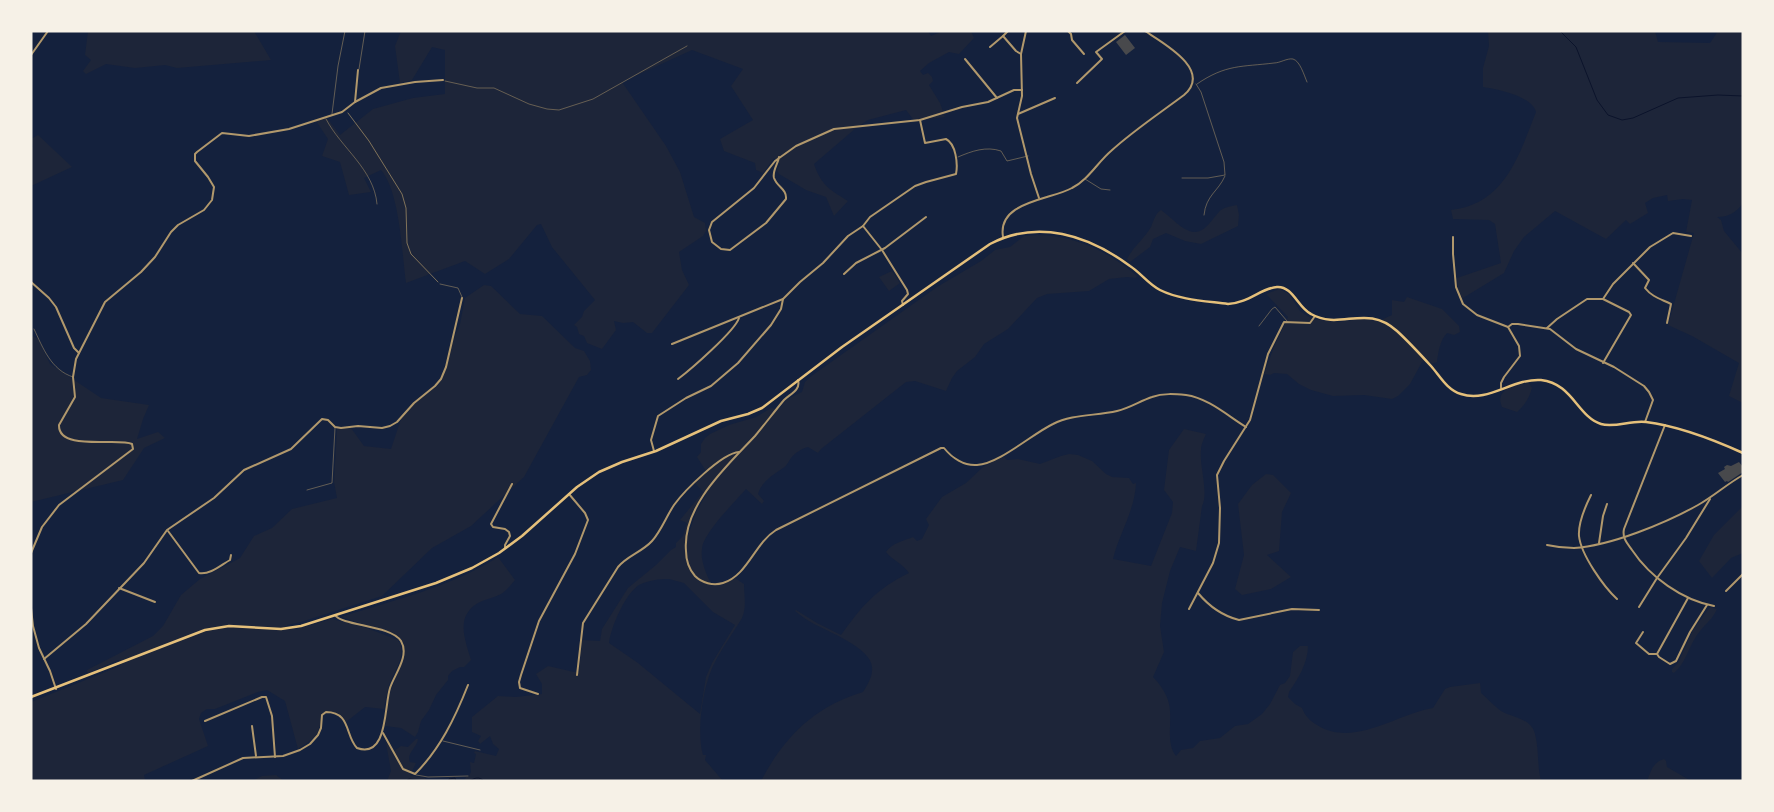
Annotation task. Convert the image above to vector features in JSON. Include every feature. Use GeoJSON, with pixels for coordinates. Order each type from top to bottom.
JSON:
{"type":"FeatureCollection","features":[{"type":"Feature","properties":{"kind":"main road"},"geometry":{"type":"LineString","coordinates":[[31,698],[205,630],[229,626],[288,628],[447,579],[472,568],[505,548],[533,527],[599,472],[654,451],[721,421],[758,410],[836,351],[990,244],[1003,237],[1018,233],[1043,231],[1063,233],[1076,237],[1121,259],[1154,287],[1179,296],[1236,304],[1270,289],[1281,287],[1291,292],[1305,311],[1315,316],[1328,320],[1362,317],[1378,319],[1397,331],[1449,387],[1457,393],[1476,396],[1525,381],[1546,381],[1566,392],[1588,416],[1599,423],[1611,425],[1645,422],[1665,425],[1713,440],[1743,453]]}},
{"type":"Feature","properties":{"kind":"street"},"geometry":{"type":"LineString","coordinates":[[31,55],[48,31]]}},
{"type":"Feature","properties":{"kind":"street"},"geometry":{"type":"LineString","coordinates":[[990,47],[1008,31]]}},
{"type":"Feature","properties":{"kind":"street"},"geometry":{"type":"LineString","coordinates":[[1026,31],[1021,54],[1022,90],[1017,114],[1018,125],[1039,198]]}},
{"type":"Feature","properties":{"kind":"street"},"geometry":{"type":"LineString","coordinates":[[1068,31],[1071,34],[1072,40],[1084,54]]}},
{"type":"Feature","properties":{"kind":"street"},"geometry":{"type":"LineString","coordinates":[[1077,83],[1102,59],[1096,52],[1124,31]]}},
{"type":"Feature","properties":{"kind":"street"},"geometry":{"type":"LineString","coordinates":[[1003,237],[1004,225],[1012,213],[1020,206],[1076,186],[1111,150],[1195,84],[1192,72],[1187,64],[1171,48],[1145,31]]}},
{"type":"Feature","properties":{"kind":"street"},"geometry":{"type":"LineString","coordinates":[[1003,36],[1021,54]]}},
{"type":"Feature","properties":{"kind":"street"},"geometry":{"type":"LineString","coordinates":[[964,59],[997,98]]}},
{"type":"Feature","properties":{"kind":"street"},"geometry":{"type":"LineString","coordinates":[[355,102],[358,70]]}},
{"type":"Feature","properties":{"kind":"street"},"geometry":{"type":"LineString","coordinates":[[31,553],[42,527],[59,505],[133,449],[133,445],[128,442],[86,442],[69,438],[58,428],[75,397],[73,377],[75,363],[99,312],[108,298],[141,272],[155,256],[170,232],[178,225],[204,210],[212,200],[214,187],[195,161],[195,154],[222,133],[254,136],[296,127],[342,112],[355,102],[381,88],[415,82],[443,80]]}},
{"type":"Feature","properties":{"kind":"street"},"geometry":{"type":"LineString","coordinates":[[779,157],[774,171],[774,178],[786,193],[786,199],[766,223],[732,249],[718,248],[710,238],[709,230],[711,224],[754,188],[779,157],[796,146],[834,130],[920,120],[962,107],[988,102],[1014,90],[1022,90]]}},
{"type":"Feature","properties":{"kind":"street"},"geometry":{"type":"LineString","coordinates":[[1017,114],[1055,98]]}},
{"type":"Feature","properties":{"kind":"street"},"geometry":{"type":"LineString","coordinates":[[672,344],[783,299],[852,233],[863,226],[870,217],[915,186],[956,174],[956,157],[951,143],[948,140],[925,143],[920,120]]}},
{"type":"Feature","properties":{"kind":"street"},"geometry":{"type":"LineString","coordinates":[[844,274],[856,263],[882,250],[926,217]]}},
{"type":"Feature","properties":{"kind":"street"},"geometry":{"type":"LineString","coordinates":[[863,226],[882,250],[908,290],[908,294],[902,301],[903,306]]}},
{"type":"Feature","properties":{"kind":"street"},"geometry":{"type":"LineString","coordinates":[[1603,299],[1613,284],[1650,247],[1671,233],[1691,236]]}},
{"type":"Feature","properties":{"kind":"street"},"geometry":{"type":"LineString","coordinates":[[1453,237],[1456,287],[1462,301],[1472,312],[1508,327],[1519,346],[1520,353],[1516,362],[1504,377],[1501,388]]}},
{"type":"Feature","properties":{"kind":"street"},"geometry":{"type":"LineString","coordinates":[[1633,263],[1648,278],[1649,282],[1645,288],[1648,292],[1671,304],[1667,322]]}},
{"type":"Feature","properties":{"kind":"street"},"geometry":{"type":"LineString","coordinates":[[31,282],[56,307],[74,348],[79,353]]}},
{"type":"Feature","properties":{"kind":"street"},"geometry":{"type":"LineString","coordinates":[[44,659],[82,628],[144,563],[167,530],[210,501],[244,470],[291,449],[320,420],[326,419],[335,427],[379,428],[390,426],[400,419],[419,398],[436,386],[446,367],[462,298]]}},
{"type":"Feature","properties":{"kind":"street"},"geometry":{"type":"LineString","coordinates":[[654,451],[652,440],[658,416],[686,398],[711,386],[732,368],[748,353],[771,325],[779,312],[783,299]]}},
{"type":"Feature","properties":{"kind":"street"},"geometry":{"type":"LineString","coordinates":[[1548,328],[1556,319],[1587,299],[1603,299],[1631,314],[1604,363]]}},
{"type":"Feature","properties":{"kind":"street"},"geometry":{"type":"LineString","coordinates":[[1189,609],[1213,563],[1219,543],[1220,508],[1217,475],[1253,412],[1268,354],[1284,322],[1310,323],[1315,316]]}},
{"type":"Feature","properties":{"kind":"street"},"geometry":{"type":"LineString","coordinates":[[678,379],[693,368],[719,342],[737,323],[739,317]]}},
{"type":"Feature","properties":{"kind":"street"},"geometry":{"type":"LineString","coordinates":[[1508,327],[1516,324],[1548,328],[1576,350],[1618,369],[1648,390],[1653,402],[1645,422]]}},
{"type":"Feature","properties":{"kind":"street"},"geometry":{"type":"LineString","coordinates":[[798,380],[799,385],[797,389],[784,400],[739,452],[697,506],[687,535],[686,553],[690,569],[698,579],[710,584],[722,583],[736,575],[762,541],[776,530],[937,449],[944,448],[963,463],[984,464],[1056,422],[1121,410],[1148,398],[1162,395],[1184,395],[1199,398],[1246,427]]}},
{"type":"Feature","properties":{"kind":"street"},"geometry":{"type":"LineString","coordinates":[[1665,425],[1624,529],[1624,536],[1643,565],[1657,578],[1688,598],[1714,606]]}},
{"type":"Feature","properties":{"kind":"street"},"geometry":{"type":"LineString","coordinates":[[578,675],[583,623],[618,567],[622,562],[641,551],[652,541],[677,501],[695,481],[728,457],[739,452]]}},
{"type":"Feature","properties":{"kind":"street"},"geometry":{"type":"LineString","coordinates":[[1547,545],[1564,548],[1582,547],[1624,536],[1667,521],[1711,497],[1743,475]]}},
{"type":"Feature","properties":{"kind":"street"},"geometry":{"type":"LineString","coordinates":[[505,548],[510,536],[509,532],[505,529],[493,527],[491,524],[512,484]]}},
{"type":"Feature","properties":{"kind":"street"},"geometry":{"type":"LineString","coordinates":[[538,694],[520,688],[519,682],[539,621],[575,554],[587,526],[587,516],[570,495]]}},
{"type":"Feature","properties":{"kind":"street"},"geometry":{"type":"LineString","coordinates":[[1591,495],[1580,527],[1579,537],[1582,547],[1602,584],[1617,599]]}},
{"type":"Feature","properties":{"kind":"street"},"geometry":{"type":"LineString","coordinates":[[1639,606],[1686,538],[1711,497]]}},
{"type":"Feature","properties":{"kind":"street"},"geometry":{"type":"LineString","coordinates":[[1599,543],[1602,516],[1606,504]]}},
{"type":"Feature","properties":{"kind":"street"},"geometry":{"type":"LineString","coordinates":[[167,530],[199,573],[204,574],[217,568],[230,560],[231,555]]}},
{"type":"Feature","properties":{"kind":"street"},"geometry":{"type":"LineString","coordinates":[[1726,591],[1743,574]]}},
{"type":"Feature","properties":{"kind":"street"},"geometry":{"type":"LineString","coordinates":[[119,588],[155,602]]}},
{"type":"Feature","properties":{"kind":"street"},"geometry":{"type":"LineString","coordinates":[[1198,593],[1210,604],[1238,620],[1292,609],[1319,610]]}},
{"type":"Feature","properties":{"kind":"street"},"geometry":{"type":"LineString","coordinates":[[1657,654],[1688,598]]}},
{"type":"Feature","properties":{"kind":"street"},"geometry":{"type":"LineString","coordinates":[[1643,632],[1636,643],[1644,651],[1657,654],[1670,664],[1674,664],[1690,632],[1707,605]]}},
{"type":"Feature","properties":{"kind":"street"},"geometry":{"type":"LineString","coordinates":[[31,608],[34,632],[56,689]]}},
{"type":"Feature","properties":{"kind":"street"},"geometry":{"type":"LineString","coordinates":[[192,781],[239,760],[256,756],[291,754],[312,742],[320,733],[322,715],[326,712],[334,713],[343,719],[347,725],[353,745],[358,749],[372,749],[376,746],[382,732],[389,689],[402,656],[402,644],[399,639],[390,634],[364,625],[340,620],[335,615]]}},
{"type":"Feature","properties":{"kind":"street"},"geometry":{"type":"LineString","coordinates":[[382,732],[403,769],[415,774],[442,741],[458,712],[468,685]]}},
{"type":"Feature","properties":{"kind":"street"},"geometry":{"type":"LineString","coordinates":[[204,720],[266,697],[272,716],[275,756]]}},
{"type":"Feature","properties":{"kind":"street"},"geometry":{"type":"LineString","coordinates":[[252,726],[256,756]]}},
{"type":"Feature","properties":{"kind":"lane"},"geometry":{"type":"LineString","coordinates":[[332,115],[338,66],[345,31]]}},
{"type":"Feature","properties":{"kind":"lane"},"geometry":{"type":"LineString","coordinates":[[358,70],[365,31]]}},
{"type":"Feature","properties":{"kind":"lane"},"geometry":{"type":"LineString","coordinates":[[443,80],[476,88],[497,88],[529,104],[560,110],[593,99],[687,46]]}},
{"type":"Feature","properties":{"kind":"lane"},"geometry":{"type":"LineString","coordinates":[[1204,215],[1208,199],[1226,175],[1221,152],[1201,92],[1195,84],[1212,74],[1232,67],[1289,60],[1297,62],[1307,82]]}},
{"type":"Feature","properties":{"kind":"lane"},"geometry":{"type":"LineString","coordinates":[[325,117],[338,138],[367,174],[375,193],[377,204]]}},
{"type":"Feature","properties":{"kind":"lane"},"geometry":{"type":"LineString","coordinates":[[956,157],[979,149],[989,148],[1001,150],[1007,161],[1028,156]]}},
{"type":"Feature","properties":{"kind":"lane"},"geometry":{"type":"LineString","coordinates":[[1182,178],[1208,178],[1226,175]]}},
{"type":"Feature","properties":{"kind":"lane"},"geometry":{"type":"LineString","coordinates":[[1084,179],[1101,188],[1110,190]]}},
{"type":"Feature","properties":{"kind":"lane"},"geometry":{"type":"LineString","coordinates":[[440,284],[458,288],[462,298]]}},
{"type":"Feature","properties":{"kind":"lane"},"geometry":{"type":"LineString","coordinates":[[1258,326],[1275,307],[1288,321]]}},
{"type":"Feature","properties":{"kind":"lane"},"geometry":{"type":"LineString","coordinates":[[34,329],[49,359],[62,371],[73,377]]}},
{"type":"Feature","properties":{"kind":"lane"},"geometry":{"type":"LineString","coordinates":[[307,490],[332,483],[335,427]]}},
{"type":"Feature","properties":{"kind":"lane"},"geometry":{"type":"LineString","coordinates":[[442,741],[480,750]]}},
{"type":"Feature","properties":{"kind":"lane"},"geometry":{"type":"LineString","coordinates":[[415,774],[428,776],[468,776]]}},
{"type":"Feature","properties":{"kind":"path"},"geometry":{"type":"LineString","coordinates":[[348,113],[369,141],[402,194],[406,208],[408,243],[411,254],[440,284]]}},
{"type":"Feature","properties":{"kind":"shaded area"},"geometry":{"type":"Polygon","coordinates":[[[88,31],[254,31],[271,60],[177,68],[165,65],[135,68],[106,64],[86,74],[83,71],[91,60],[85,55],[88,31]]]}},
{"type":"Feature","properties":{"kind":"shaded area"},"geometry":{"type":"Polygon","coordinates":[[[401,31],[928,31],[931,36],[943,31],[971,31],[974,38],[959,54],[949,52],[929,63],[920,71],[923,75],[928,73],[932,77],[933,81],[929,85],[940,103],[945,117],[913,119],[906,110],[868,120],[814,164],[823,182],[836,194],[848,201],[834,216],[826,197],[806,190],[779,174],[777,170],[780,164],[774,158],[763,173],[756,170],[755,163],[724,151],[720,139],[753,120],[731,86],[743,69],[692,50],[622,82],[666,146],[680,172],[694,217],[705,223],[706,231],[703,236],[679,252],[682,270],[689,285],[652,333],[647,333],[633,322],[623,323],[614,321],[616,330],[602,349],[587,343],[584,336],[579,334],[577,327],[574,325],[595,300],[552,247],[541,224],[537,225],[509,259],[485,274],[465,261],[406,283],[396,208],[387,180],[381,170],[364,178],[371,192],[349,195],[340,162],[322,156],[328,139],[316,121],[327,118],[340,135],[373,109],[413,98],[445,94],[445,50],[432,47],[412,80],[400,83],[395,46],[401,31]]]}},
{"type":"Feature","properties":{"kind":"shaded area"},"geometry":{"type":"Polygon","coordinates":[[[1488,31],[1655,31],[1658,42],[1710,43],[1718,31],[1743,31],[1743,203],[1732,214],[1717,217],[1721,220],[1724,231],[1743,254],[1743,403],[1729,396],[1739,363],[1692,336],[1668,325],[1694,233],[1686,232],[1692,200],[1668,201],[1667,195],[1653,198],[1645,203],[1648,213],[1630,224],[1626,220],[1606,239],[1555,211],[1524,237],[1514,251],[1504,273],[1463,298],[1463,300],[1458,289],[1457,278],[1501,263],[1495,224],[1489,220],[1453,219],[1451,210],[1469,206],[1485,198],[1497,188],[1516,160],[1536,112],[1528,102],[1513,94],[1483,87],[1483,68],[1489,46],[1488,31]]]}},
{"type":"Feature","properties":{"kind":"shaded area"},"geometry":{"type":"Polygon","coordinates":[[[38,135],[72,167],[31,186],[31,148],[33,147],[31,139],[38,135]]]}},
{"type":"Feature","properties":{"kind":"shaded area"},"geometry":{"type":"Polygon","coordinates":[[[1237,205],[1239,215],[1238,226],[1201,244],[1185,241],[1166,233],[1153,239],[1150,247],[1130,262],[1127,259],[1161,210],[1181,226],[1190,231],[1198,232],[1206,227],[1221,210],[1237,205]]]}},
{"type":"Feature","properties":{"kind":"shaded area"},"geometry":{"type":"Polygon","coordinates":[[[1024,236],[1051,236],[1091,246],[1115,259],[1137,276],[1136,278],[1109,279],[1089,291],[1047,294],[1037,298],[1008,329],[984,344],[975,357],[957,371],[946,391],[915,381],[906,382],[818,453],[808,447],[794,454],[786,466],[762,485],[758,494],[764,501],[762,504],[746,489],[720,518],[704,542],[702,558],[712,586],[724,584],[735,578],[744,584],[744,614],[710,673],[702,709],[700,734],[703,755],[706,755],[705,760],[723,781],[464,781],[471,772],[470,762],[474,763],[475,751],[496,756],[499,749],[493,744],[490,736],[480,744],[478,741],[481,736],[472,732],[472,717],[498,696],[516,697],[542,694],[542,684],[536,674],[548,666],[579,672],[582,640],[600,641],[602,629],[628,588],[676,547],[676,543],[683,536],[687,523],[680,520],[703,492],[695,483],[706,471],[697,457],[701,452],[701,444],[705,438],[729,425],[756,417],[771,408],[779,409],[787,399],[802,392],[805,382],[810,377],[937,287],[981,261],[995,250],[1010,247],[1024,236]],[[704,493],[693,513],[685,541],[696,512],[706,495],[704,493]],[[669,579],[646,582],[634,589],[620,611],[609,643],[638,663],[700,714],[706,677],[712,663],[735,625],[713,612],[684,583],[669,579]]]}},
{"type":"Feature","properties":{"kind":"shaded area"},"geometry":{"type":"Polygon","coordinates":[[[892,271],[900,283],[889,291],[879,277],[892,271]]]}},
{"type":"Feature","properties":{"kind":"shaded area"},"geometry":{"type":"Polygon","coordinates":[[[484,285],[491,286],[520,314],[542,316],[575,348],[584,351],[590,361],[591,370],[587,375],[579,377],[524,477],[471,526],[432,548],[382,596],[287,625],[286,630],[332,619],[364,627],[398,640],[401,645],[401,657],[389,685],[384,709],[365,707],[346,722],[334,712],[328,711],[323,716],[315,736],[298,749],[285,701],[267,690],[215,709],[207,709],[201,713],[199,719],[208,746],[144,775],[145,780],[143,781],[31,781],[31,702],[120,666],[121,661],[118,660],[89,673],[87,672],[87,670],[153,636],[163,626],[181,595],[200,579],[240,558],[254,536],[272,528],[292,509],[337,498],[334,482],[337,429],[351,428],[364,446],[391,449],[401,419],[415,402],[437,386],[443,378],[453,341],[460,324],[465,298],[484,285]]]}},
{"type":"Feature","properties":{"kind":"shaded area"},"geometry":{"type":"Polygon","coordinates":[[[1279,289],[1289,294],[1300,311],[1312,319],[1339,322],[1360,319],[1379,321],[1392,315],[1392,300],[1404,302],[1407,297],[1442,309],[1459,326],[1460,332],[1454,335],[1447,333],[1441,343],[1437,362],[1432,364],[1427,360],[1422,362],[1410,384],[1398,396],[1392,399],[1364,395],[1333,396],[1311,390],[1299,384],[1287,374],[1264,374],[1288,317],[1266,294],[1279,289]]]}},
{"type":"Feature","properties":{"kind":"shaded area"},"geometry":{"type":"Polygon","coordinates":[[[31,335],[38,339],[50,364],[101,398],[149,405],[137,439],[158,432],[165,438],[144,448],[123,480],[31,502],[31,335]]]}},
{"type":"Feature","properties":{"kind":"shaded area"},"geometry":{"type":"Polygon","coordinates":[[[1529,383],[1532,388],[1530,395],[1517,412],[1502,407],[1500,401],[1504,392],[1513,386],[1529,383]]]}},
{"type":"Feature","properties":{"kind":"shaded area"},"geometry":{"type":"Polygon","coordinates":[[[1184,429],[1206,434],[1201,456],[1205,494],[1196,551],[1180,547],[1170,571],[1162,603],[1160,626],[1164,652],[1153,677],[1163,689],[1168,700],[1170,738],[1176,756],[1181,750],[1193,748],[1200,741],[1220,738],[1235,726],[1248,724],[1262,714],[1270,704],[1280,685],[1285,683],[1290,676],[1293,652],[1300,646],[1308,646],[1304,665],[1288,697],[1302,708],[1308,718],[1317,725],[1331,731],[1345,733],[1360,731],[1433,708],[1445,689],[1450,687],[1480,683],[1481,693],[1496,707],[1521,719],[1533,729],[1541,781],[761,781],[780,750],[803,725],[830,706],[863,692],[872,674],[870,660],[865,653],[848,641],[809,621],[796,610],[841,635],[870,599],[887,585],[909,573],[886,552],[888,549],[913,537],[917,541],[922,539],[929,525],[926,519],[942,497],[966,483],[983,467],[1003,456],[1007,460],[1018,459],[1040,464],[1069,454],[1078,455],[1092,461],[1112,477],[1129,478],[1133,484],[1136,483],[1133,503],[1113,559],[1151,566],[1172,513],[1173,502],[1164,490],[1169,450],[1184,429]]]}},
{"type":"Feature","properties":{"kind":"shaded area"},"geometry":{"type":"Polygon","coordinates":[[[1266,474],[1273,475],[1291,493],[1282,512],[1279,551],[1267,555],[1291,577],[1271,589],[1242,595],[1235,589],[1244,555],[1238,504],[1252,485],[1266,474]]]}},
{"type":"Feature","properties":{"kind":"shaded area"},"geometry":{"type":"Polygon","coordinates":[[[1743,506],[1743,553],[1731,558],[1712,578],[1699,561],[1714,535],[1743,506]]]}},
{"type":"Feature","properties":{"kind":"shaded area"},"geometry":{"type":"Polygon","coordinates":[[[498,557],[515,580],[503,593],[478,603],[466,615],[464,629],[471,660],[464,667],[452,671],[448,676],[448,680],[436,695],[421,721],[415,737],[401,728],[385,726],[389,695],[404,657],[404,644],[400,638],[391,633],[341,617],[442,585],[498,557]]]}},
{"type":"Feature","properties":{"kind":"shaded area"},"geometry":{"type":"Polygon","coordinates":[[[1710,607],[1717,609],[1715,613],[1696,636],[1682,664],[1674,673],[1672,672],[1693,630],[1710,607]]]}},
{"type":"Feature","properties":{"kind":"shaded area"},"geometry":{"type":"Polygon","coordinates":[[[418,739],[417,742],[409,756],[410,762],[416,763],[410,775],[425,778],[426,781],[387,781],[391,771],[386,743],[394,751],[401,746],[408,747],[418,739]]]}},
{"type":"Feature","properties":{"kind":"shaded area"},"geometry":{"type":"Polygon","coordinates":[[[1664,759],[1667,767],[1691,781],[1647,781],[1651,770],[1660,760],[1664,759]]]}},
{"type":"Feature","properties":{"kind":"shaded area"},"geometry":{"type":"Polygon","coordinates":[[[276,775],[284,781],[252,781],[262,776],[276,775]]]}},
{"type":"Feature","properties":{"kind":"building"},"geometry":{"type":"Polygon","coordinates":[[[1125,35],[1135,48],[1126,55],[1116,42],[1125,35]]]}},
{"type":"Feature","properties":{"kind":"building"},"geometry":{"type":"Polygon","coordinates":[[[1739,462],[1743,467],[1743,472],[1725,482],[1718,473],[1725,469],[1724,467],[1727,465],[1731,466],[1739,462]]]}},
{"type":"Feature","properties":{"kind":"waterway"},"geometry":{"type":"LineString","coordinates":[[1560,31],[1576,47],[1597,100],[1608,115],[1622,120],[1633,118],[1678,98],[1718,95],[1743,96]]}},
{"type":"Feature","properties":{"kind":"waterway"},"geometry":{"type":"LineString","coordinates":[[449,781],[449,779],[455,778],[456,781]]}},
{"type":"Feature","properties":{"kind":"waterway"},"geometry":{"type":"LineString","coordinates":[[469,781],[477,778],[484,781]]}},
{"type":"Feature","properties":{"kind":"waterway"},"geometry":{"type":"LineString","coordinates":[[406,781],[409,779],[425,781]]}}]}
